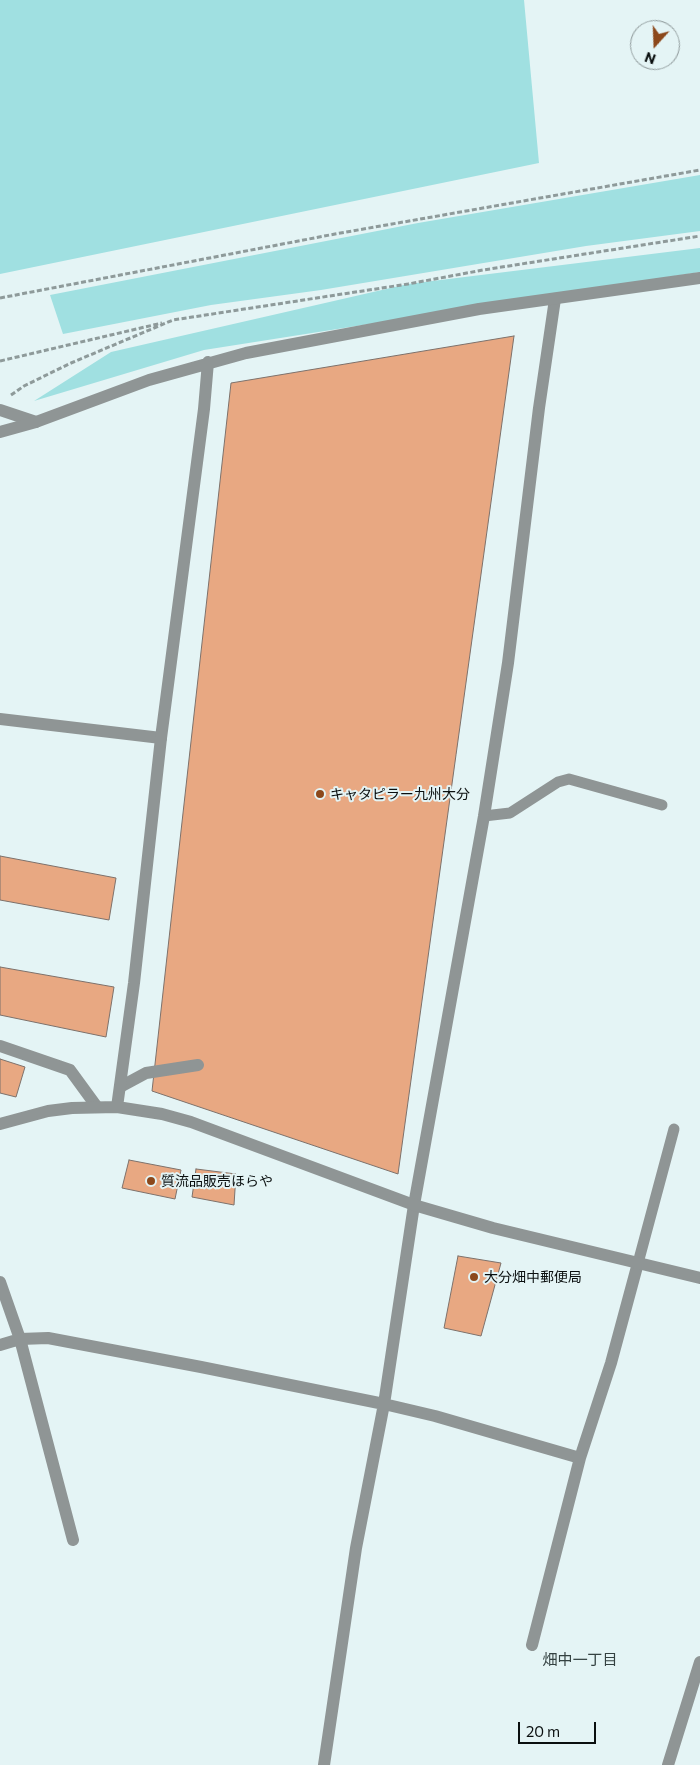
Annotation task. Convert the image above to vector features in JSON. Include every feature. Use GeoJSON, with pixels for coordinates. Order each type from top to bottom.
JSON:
{"type":"FeatureCollection","features":[{"type":"Feature","properties":{"kind":"street"},"geometry":{"type":"LineString","coordinates":[[0,432],[36,422],[149,380],[208,362],[265,349],[434,317],[700,278]]}},
{"type":"Feature","properties":{"kind":"street"},"geometry":{"type":"LineString","coordinates":[[324,1765],[356,1548],[384,1404],[414,1205],[484,816],[508,663],[539,408],[555,299]]}},
{"type":"Feature","properties":{"kind":"street"},"geometry":{"type":"LineString","coordinates":[[117,1107],[134,983],[161,738],[204,409],[208,362]]}},
{"type":"Feature","properties":{"kind":"street"},"geometry":{"type":"LineString","coordinates":[[0,410],[36,422]]}},
{"type":"Feature","properties":{"kind":"street"},"geometry":{"type":"LineString","coordinates":[[0,719],[161,738]]}},
{"type":"Feature","properties":{"kind":"street"},"geometry":{"type":"LineString","coordinates":[[0,1046],[70,1070],[97,1107]]}},
{"type":"Feature","properties":{"kind":"street"},"geometry":{"type":"LineString","coordinates":[[120,1087],[146,1073],[198,1065]]}},
{"type":"Feature","properties":{"kind":"street"},"geometry":{"type":"LineString","coordinates":[[0,1124],[48,1111],[72,1108],[117,1107],[162,1114],[191,1122],[414,1205],[493,1228],[700,1278]]}},
{"type":"Feature","properties":{"kind":"street"},"geometry":{"type":"LineString","coordinates":[[532,1645],[580,1458],[611,1364],[638,1263]]}},
{"type":"Feature","properties":{"kind":"street"},"geometry":{"type":"LineString","coordinates":[[0,1282],[20,1339],[73,1540]]}},
{"type":"Feature","properties":{"kind":"street"},"geometry":{"type":"LineString","coordinates":[[0,1346],[20,1339],[48,1338],[384,1404],[435,1416],[580,1458]]}},
{"type":"Feature","properties":{"kind":"street"},"geometry":{"type":"LineString","coordinates":[[668,1765],[700,1662]]}},
{"type":"Feature","properties":{"kind":"lane"},"geometry":{"type":"LineString","coordinates":[[484,816],[510,813],[558,782],[568,779],[662,805]]}},
{"type":"Feature","properties":{"kind":"lane"},"geometry":{"type":"LineString","coordinates":[[638,1263],[674,1129]]}},
{"type":"Feature","properties":{"kind":"path"},"geometry":{"type":"LineString","coordinates":[[0,298],[335,234],[699,171]]}},
{"type":"Feature","properties":{"kind":"path"},"geometry":{"type":"LineString","coordinates":[[0,361],[173,320],[700,236]]}},
{"type":"Feature","properties":{"kind":"path"},"geometry":{"type":"LineString","coordinates":[[8,397],[24,386],[71,363],[173,320]]}},
{"type":"Feature","properties":{"kind":"shaded area"},"geometry":{"type":"Polygon","coordinates":[[[0,0],[524,0],[539,163],[0,274],[0,0]]]}},
{"type":"Feature","properties":{"kind":"shaded area"},"geometry":{"type":"Polygon","coordinates":[[[700,175],[700,231],[586,246],[321,290],[211,305],[63,334],[50,295],[418,223],[700,175]]]}},
{"type":"Feature","properties":{"kind":"shaded area"},"geometry":{"type":"Polygon","coordinates":[[[700,248],[700,272],[204,350],[34,401],[111,352],[408,284],[700,248]]]}},
{"type":"Feature","properties":{"kind":"building"},"geometry":{"type":"Polygon","coordinates":[[[514,336],[398,1174],[152,1091],[231,383],[514,336]]]}},
{"type":"Feature","properties":{"kind":"building"},"geometry":{"type":"Polygon","coordinates":[[[0,856],[116,878],[109,920],[0,900],[0,856]]]}},
{"type":"Feature","properties":{"kind":"building"},"geometry":{"type":"Polygon","coordinates":[[[0,967],[114,987],[106,1037],[0,1015],[0,967]]]}},
{"type":"Feature","properties":{"kind":"building"},"geometry":{"type":"Polygon","coordinates":[[[0,1059],[25,1067],[16,1097],[0,1093],[0,1059]]]}},
{"type":"Feature","properties":{"kind":"building"},"geometry":{"type":"Polygon","coordinates":[[[129,1160],[181,1170],[175,1199],[122,1188],[129,1160]]]}},
{"type":"Feature","properties":{"kind":"building"},"geometry":{"type":"Polygon","coordinates":[[[196,1169],[236,1174],[234,1205],[192,1197],[196,1169]]]}},
{"type":"Feature","properties":{"kind":"building"},"geometry":{"type":"Polygon","coordinates":[[[458,1256],[501,1263],[481,1336],[444,1328],[458,1256]]]}},
{"type":"Feature","properties":{"kind":"place","name":"キャタピラー九州大分"},"geometry":{"type":"Point","coordinates":[320,794]}},
{"type":"Feature","properties":{"kind":"place","name":"質流品販売ほらや"},"geometry":{"type":"Point","coordinates":[151,1181]}},
{"type":"Feature","properties":{"kind":"place","name":"大分畑中郵便局"},"geometry":{"type":"Point","coordinates":[474,1277]}},
{"type":"Feature","properties":{"kind":"district","name":"畑中一丁目"},"geometry":{"type":"Point","coordinates":[580,1660]}}]}
